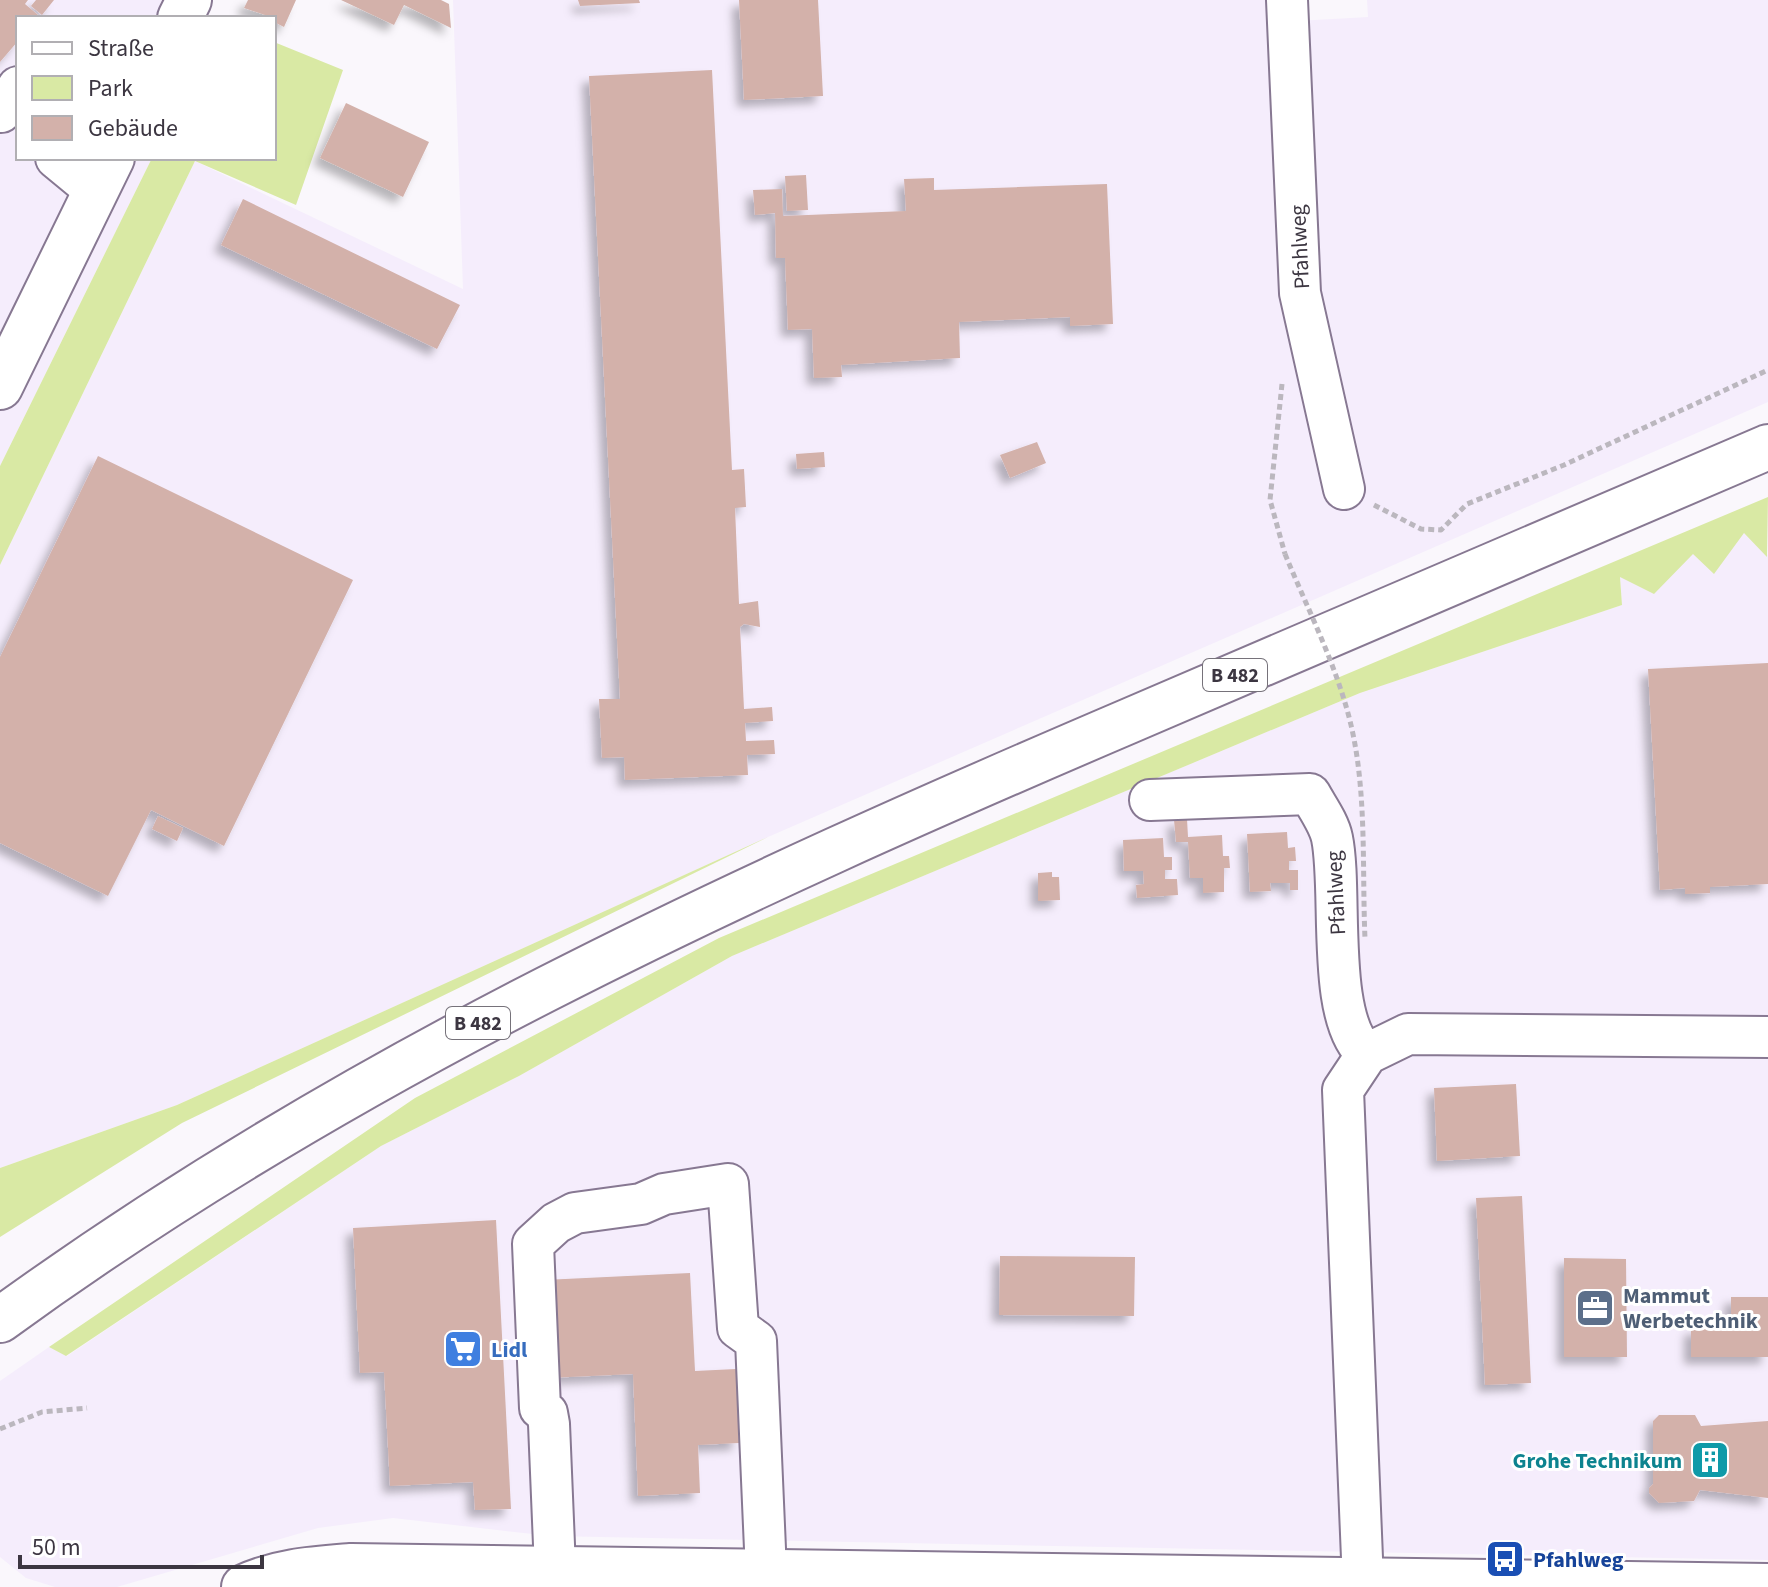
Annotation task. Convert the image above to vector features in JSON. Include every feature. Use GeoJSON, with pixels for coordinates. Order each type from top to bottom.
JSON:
{"type":"FeatureCollection","features":[{"type":"Feature","properties":{"kind":"main road"},"geometry":{"type":"LineString","coordinates":[[0,387],[104,174]]}},
{"type":"Feature","properties":{"kind":"main road","name":"B 482"},"geometry":{"type":"LineString","coordinates":[[0,1320],[66,1272],[258,1147],[423,1053],[703,909],[904,817],[1768,447]]}},
{"type":"Feature","properties":{"kind":"main road"},"geometry":{"type":"LineString","coordinates":[[0,1295],[66,1272]]}},
{"type":"Feature","properties":{"kind":"main road"},"geometry":{"type":"LineString","coordinates":[[244,1587],[263,1578],[307,1569],[351,1566],[1411,1585],[1768,1586]]}},
{"type":"Feature","properties":{"kind":"street","name":"Pfahlweg"},"geometry":{"type":"LineString","coordinates":[[1287,0],[1300,293],[1344,489]]}},
{"type":"Feature","properties":{"kind":"street"},"geometry":{"type":"LineString","coordinates":[[16,90],[0,112],[16,125]]}},
{"type":"Feature","properties":{"kind":"street"},"geometry":{"type":"LineString","coordinates":[[62,160],[104,174]]}},
{"type":"Feature","properties":{"kind":"street","name":"Pfahlweg"},"geometry":{"type":"LineString","coordinates":[[1150,800],[1310,794],[1331,836],[1340,984],[1354,1044],[1367,1054]]}},
{"type":"Feature","properties":{"kind":"street"},"geometry":{"type":"LineString","coordinates":[[1363,1583],[1343,1090],[1367,1054],[1408,1034],[1768,1037]]}},
{"type":"Feature","properties":{"kind":"street"},"geometry":{"type":"LineString","coordinates":[[555,1569],[549,1424],[547,1413],[540,1408],[533,1244],[556,1223],[575,1213],[641,1204],[664,1194],[728,1184],[738,1328],[756,1341],[766,1572]]}},
{"type":"Feature","properties":{"kind":"path"},"geometry":{"type":"LineString","coordinates":[[1344,489],[1421,529],[1441,530],[1467,504],[1564,465],[1768,370]]}},
{"type":"Feature","properties":{"kind":"path"},"geometry":{"type":"LineString","coordinates":[[1283,374],[1270,500],[1285,554],[1338,683],[1351,724],[1358,764],[1365,939]]}},
{"type":"Feature","properties":{"kind":"path"},"geometry":{"type":"LineString","coordinates":[[0,1429],[42,1412],[87,1408]]}},
{"type":"Feature","properties":{"kind":"shaded area"},"geometry":{"type":"Polygon","coordinates":[[[0,0],[193,0],[186,16],[16,16],[16,160],[151,160],[0,466],[0,0]]]}},
{"type":"Feature","properties":{"kind":"shaded area"},"geometry":{"type":"Polygon","coordinates":[[[453,0],[1295,0],[1297,21],[1368,17],[1367,0],[1768,0],[1768,402],[768,837],[177,1105],[0,1168],[0,565],[195,161],[463,289],[453,0]]]}},
{"type":"Feature","properties":{"kind":"shaded area"},"geometry":{"type":"Polygon","coordinates":[[[1744,533],[1768,555],[1768,1560],[550,1536],[393,1518],[318,1528],[117,1587],[55,1587],[26,1578],[0,1557],[0,1381],[49,1347],[67,1356],[381,1146],[519,1076],[732,956],[1360,693],[1622,605],[1620,577],[1744,533]]]}},
{"type":"Feature","properties":{"kind":"green space"},"geometry":{"type":"Polygon","coordinates":[[[276,43],[343,70],[296,205],[195,161],[0,565],[0,466],[151,160],[276,160],[276,43]]]}},
{"type":"Feature","properties":{"kind":"green space"},"geometry":{"type":"Polygon","coordinates":[[[1768,497],[1767,557],[1744,533],[1714,574],[1693,554],[1654,594],[1620,577],[1622,605],[1360,693],[732,956],[519,1076],[381,1146],[66,1356],[49,1347],[415,1098],[719,938],[1768,497]]]}},
{"type":"Feature","properties":{"kind":"green space"},"geometry":{"type":"Polygon","coordinates":[[[768,837],[182,1123],[0,1237],[0,1168],[177,1105],[768,837]]]}},
{"type":"Feature","properties":{"kind":"building"},"geometry":{"type":"Polygon","coordinates":[[[0,0],[28,0],[25,4],[38,15],[16,16],[16,43],[0,62],[0,0]]]}},
{"type":"Feature","properties":{"kind":"building"},"geometry":{"type":"Polygon","coordinates":[[[36,0],[54,0],[42,15],[31,6],[36,0]]]}},
{"type":"Feature","properties":{"kind":"building"},"geometry":{"type":"Polygon","coordinates":[[[248,0],[296,0],[284,27],[276,23],[276,16],[244,8],[248,0]]]}},
{"type":"Feature","properties":{"kind":"building"},"geometry":{"type":"Polygon","coordinates":[[[341,0],[441,0],[449,4],[451,28],[404,5],[394,25],[341,0]]]}},
{"type":"Feature","properties":{"kind":"building"},"geometry":{"type":"Polygon","coordinates":[[[578,0],[639,0],[640,3],[580,6],[578,0]]]}},
{"type":"Feature","properties":{"kind":"building"},"geometry":{"type":"Polygon","coordinates":[[[739,0],[818,0],[823,96],[744,100],[739,0]]]}},
{"type":"Feature","properties":{"kind":"building"},"geometry":{"type":"Polygon","coordinates":[[[712,70],[732,470],[744,469],[746,507],[735,508],[739,604],[758,601],[760,627],[744,624],[740,627],[744,709],[772,707],[773,721],[745,723],[746,741],[774,740],[775,754],[747,755],[748,775],[625,780],[624,757],[602,758],[599,699],[620,699],[589,76],[712,70]]]}},
{"type":"Feature","properties":{"kind":"building"},"geometry":{"type":"Polygon","coordinates":[[[346,103],[429,142],[403,197],[320,158],[346,103]]]}},
{"type":"Feature","properties":{"kind":"building"},"geometry":{"type":"Polygon","coordinates":[[[806,175],[808,210],[787,211],[785,176],[806,175]]]}},
{"type":"Feature","properties":{"kind":"building"},"geometry":{"type":"Polygon","coordinates":[[[934,178],[934,190],[1107,184],[1113,324],[1070,326],[1070,317],[959,322],[960,358],[841,365],[842,377],[814,378],[812,329],[788,330],[785,258],[776,258],[775,213],[755,215],[753,190],[782,189],[783,216],[906,211],[904,179],[934,178]]]}},
{"type":"Feature","properties":{"kind":"building"},"geometry":{"type":"Polygon","coordinates":[[[243,199],[460,305],[437,349],[221,245],[243,199]]]}},
{"type":"Feature","properties":{"kind":"building"},"geometry":{"type":"Polygon","coordinates":[[[1037,442],[1046,463],[1010,478],[1000,455],[1037,442]]]}},
{"type":"Feature","properties":{"kind":"building"},"geometry":{"type":"Polygon","coordinates":[[[824,452],[825,467],[797,469],[796,454],[824,452]]]}},
{"type":"Feature","properties":{"kind":"building"},"geometry":{"type":"Polygon","coordinates":[[[98,456],[353,580],[224,846],[151,810],[108,896],[0,843],[0,657],[98,456]]]}},
{"type":"Feature","properties":{"kind":"building"},"geometry":{"type":"Polygon","coordinates":[[[1768,663],[1768,884],[1710,887],[1710,893],[1685,894],[1685,888],[1660,890],[1648,669],[1768,663]]]}},
{"type":"Feature","properties":{"kind":"building"},"geometry":{"type":"Polygon","coordinates":[[[158,816],[183,828],[177,841],[152,829],[158,816]]]}},
{"type":"Feature","properties":{"kind":"building"},"geometry":{"type":"Polygon","coordinates":[[[1187,819],[1188,837],[1222,835],[1223,856],[1229,856],[1230,868],[1224,868],[1224,892],[1203,893],[1203,878],[1190,878],[1188,842],[1176,842],[1174,820],[1187,819]]]}},
{"type":"Feature","properties":{"kind":"building"},"geometry":{"type":"Polygon","coordinates":[[[1287,832],[1288,848],[1295,847],[1296,861],[1289,861],[1289,870],[1298,870],[1298,890],[1290,890],[1290,883],[1270,883],[1271,891],[1250,892],[1247,834],[1287,832]]]}},
{"type":"Feature","properties":{"kind":"building"},"geometry":{"type":"Polygon","coordinates":[[[1163,838],[1164,857],[1172,857],[1172,870],[1165,870],[1165,879],[1177,879],[1178,895],[1137,898],[1136,885],[1144,884],[1143,871],[1124,871],[1123,840],[1163,838]]]}},
{"type":"Feature","properties":{"kind":"building"},"geometry":{"type":"Polygon","coordinates":[[[1052,872],[1052,877],[1059,877],[1060,900],[1038,901],[1038,873],[1052,872]]]}},
{"type":"Feature","properties":{"kind":"building"},"geometry":{"type":"Polygon","coordinates":[[[1516,1084],[1520,1156],[1437,1161],[1434,1088],[1516,1084]]]}},
{"type":"Feature","properties":{"kind":"building"},"geometry":{"type":"Polygon","coordinates":[[[1522,1196],[1531,1383],[1485,1385],[1476,1198],[1522,1196]]]}},
{"type":"Feature","properties":{"kind":"building"},"geometry":{"type":"Polygon","coordinates":[[[496,1220],[511,1509],[475,1510],[473,1482],[390,1486],[384,1372],[360,1373],[353,1228],[496,1220]]]}},
{"type":"Feature","properties":{"kind":"building"},"geometry":{"type":"Polygon","coordinates":[[[1000,1256],[1135,1257],[1134,1316],[999,1315],[1000,1256]]]}},
{"type":"Feature","properties":{"kind":"building","name":"Mammut Werbetechnik"},"geometry":{"type":"Polygon","coordinates":[[[1564,1258],[1626,1259],[1627,1357],[1564,1357],[1564,1258]]]}},
{"type":"Feature","properties":{"kind":"building"},"geometry":{"type":"Polygon","coordinates":[[[690,1273],[695,1371],[736,1369],[739,1443],[698,1445],[700,1493],[638,1496],[633,1374],[548,1378],[544,1280],[690,1273]]]}},
{"type":"Feature","properties":{"kind":"building"},"geometry":{"type":"Polygon","coordinates":[[[1731,1297],[1768,1297],[1768,1357],[1691,1357],[1691,1328],[1731,1328],[1731,1297]]]}},
{"type":"Feature","properties":{"kind":"building","name":"Grohe Technikum"},"geometry":{"type":"Polygon","coordinates":[[[1659,1415],[1695,1415],[1701,1426],[1768,1421],[1768,1498],[1700,1490],[1694,1501],[1659,1503],[1649,1493],[1649,1488],[1653,1484],[1653,1421],[1659,1415]]]}},
{"type":"Feature","properties":{"kind":"place","name":"Mammut Werbetechnik"},"geometry":{"type":"Point","coordinates":[1595,1308]}},
{"type":"Feature","properties":{"kind":"place","name":"Lidl"},"geometry":{"type":"Point","coordinates":[463,1349]}},
{"type":"Feature","properties":{"kind":"place","name":"Grohe Technikum"},"geometry":{"type":"Point","coordinates":[1710,1460]}},
{"type":"Feature","properties":{"kind":"place","name":"Pfahlweg"},"geometry":{"type":"Point","coordinates":[1505,1559]}}]}
